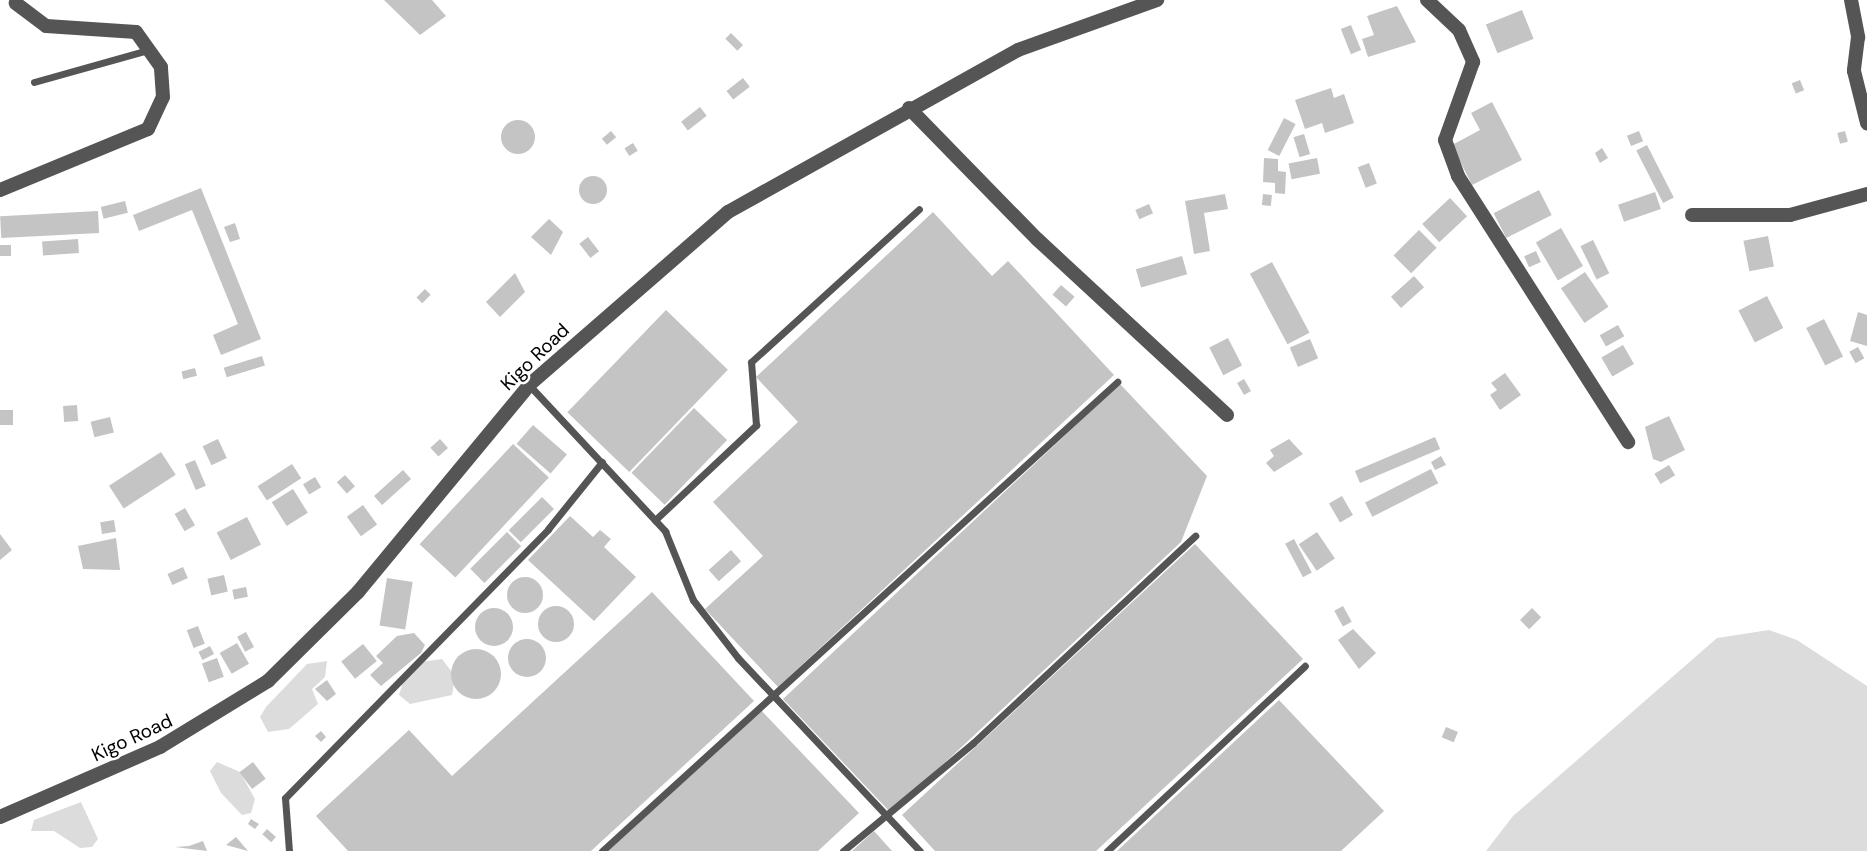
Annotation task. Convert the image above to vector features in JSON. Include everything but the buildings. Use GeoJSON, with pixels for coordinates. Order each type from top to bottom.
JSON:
{"type":"FeatureCollection","features":[{"type":"Feature","properties":{"kind":"street","name":"Kigo Road"},"geometry":{"type":"LineString","coordinates":[[0,817],[160,747],[268,681],[358,592],[529,385],[728,212],[909,108],[1018,50],[1157,0]]}},
{"type":"Feature","properties":{"kind":"street"},"geometry":{"type":"LineString","coordinates":[[1427,0],[1459,30],[1473,62],[1446,140],[1458,176],[1628,442]]}},
{"type":"Feature","properties":{"kind":"street"},"geometry":{"type":"LineString","coordinates":[[1851,0],[1858,37],[1854,71],[1867,123]]}},
{"type":"Feature","properties":{"kind":"street"},"geometry":{"type":"LineString","coordinates":[[0,190],[148,129],[161,108],[165,80],[150,50],[128,29],[46,26],[16,3]]}},
{"type":"Feature","properties":{"kind":"street"},"geometry":{"type":"LineString","coordinates":[[909,108],[1037,239],[1227,415]]}},
{"type":"Feature","properties":{"kind":"street"},"geometry":{"type":"LineString","coordinates":[[1692,215],[1790,215],[1867,194]]}},
{"type":"Feature","properties":{"kind":"lane"},"geometry":{"type":"LineString","coordinates":[[34,82],[150,50]]}},
{"type":"Feature","properties":{"kind":"lane"},"geometry":{"type":"LineString","coordinates":[[656,520],[756,425],[751,362],[919,209]]}},
{"type":"Feature","properties":{"kind":"lane"},"geometry":{"type":"LineString","coordinates":[[602,851],[770,692],[1116,382]]}},
{"type":"Feature","properties":{"kind":"lane"},"geometry":{"type":"LineString","coordinates":[[529,385],[656,520],[693,600],[770,692],[920,851]]}},
{"type":"Feature","properties":{"kind":"lane"},"geometry":{"type":"LineString","coordinates":[[289,851],[281,813],[285,798],[548,529],[602,462]]}},
{"type":"Feature","properties":{"kind":"lane"},"geometry":{"type":"LineString","coordinates":[[843,851],[883,812],[973,743],[1195,536]]}},
{"type":"Feature","properties":{"kind":"lane"},"geometry":{"type":"LineString","coordinates":[[1107,851],[1305,666]]}},
{"type":"Feature","properties":{"kind":"shaded area"},"geometry":{"type":"Polygon","coordinates":[[[1769,630],[1797,640],[1867,686],[1867,851],[1486,851],[1513,816],[1717,638],[1769,630]]]}},
{"type":"Feature","properties":{"kind":"shaded area"},"geometry":{"type":"Polygon","coordinates":[[[442,659],[455,676],[452,695],[410,704],[399,695],[404,679],[421,662],[442,659]]]}},
{"type":"Feature","properties":{"kind":"shaded area"},"geometry":{"type":"Polygon","coordinates":[[[327,661],[325,677],[312,689],[318,704],[289,729],[268,732],[260,717],[266,707],[307,664],[327,661]]]}},
{"type":"Feature","properties":{"kind":"shaded area"},"geometry":{"type":"Polygon","coordinates":[[[217,762],[240,772],[255,799],[251,813],[242,815],[221,793],[210,771],[217,762]]]}},
{"type":"Feature","properties":{"kind":"shaded area"},"geometry":{"type":"Polygon","coordinates":[[[81,802],[98,839],[92,847],[80,848],[54,831],[31,831],[34,820],[81,802]]]}}]}
